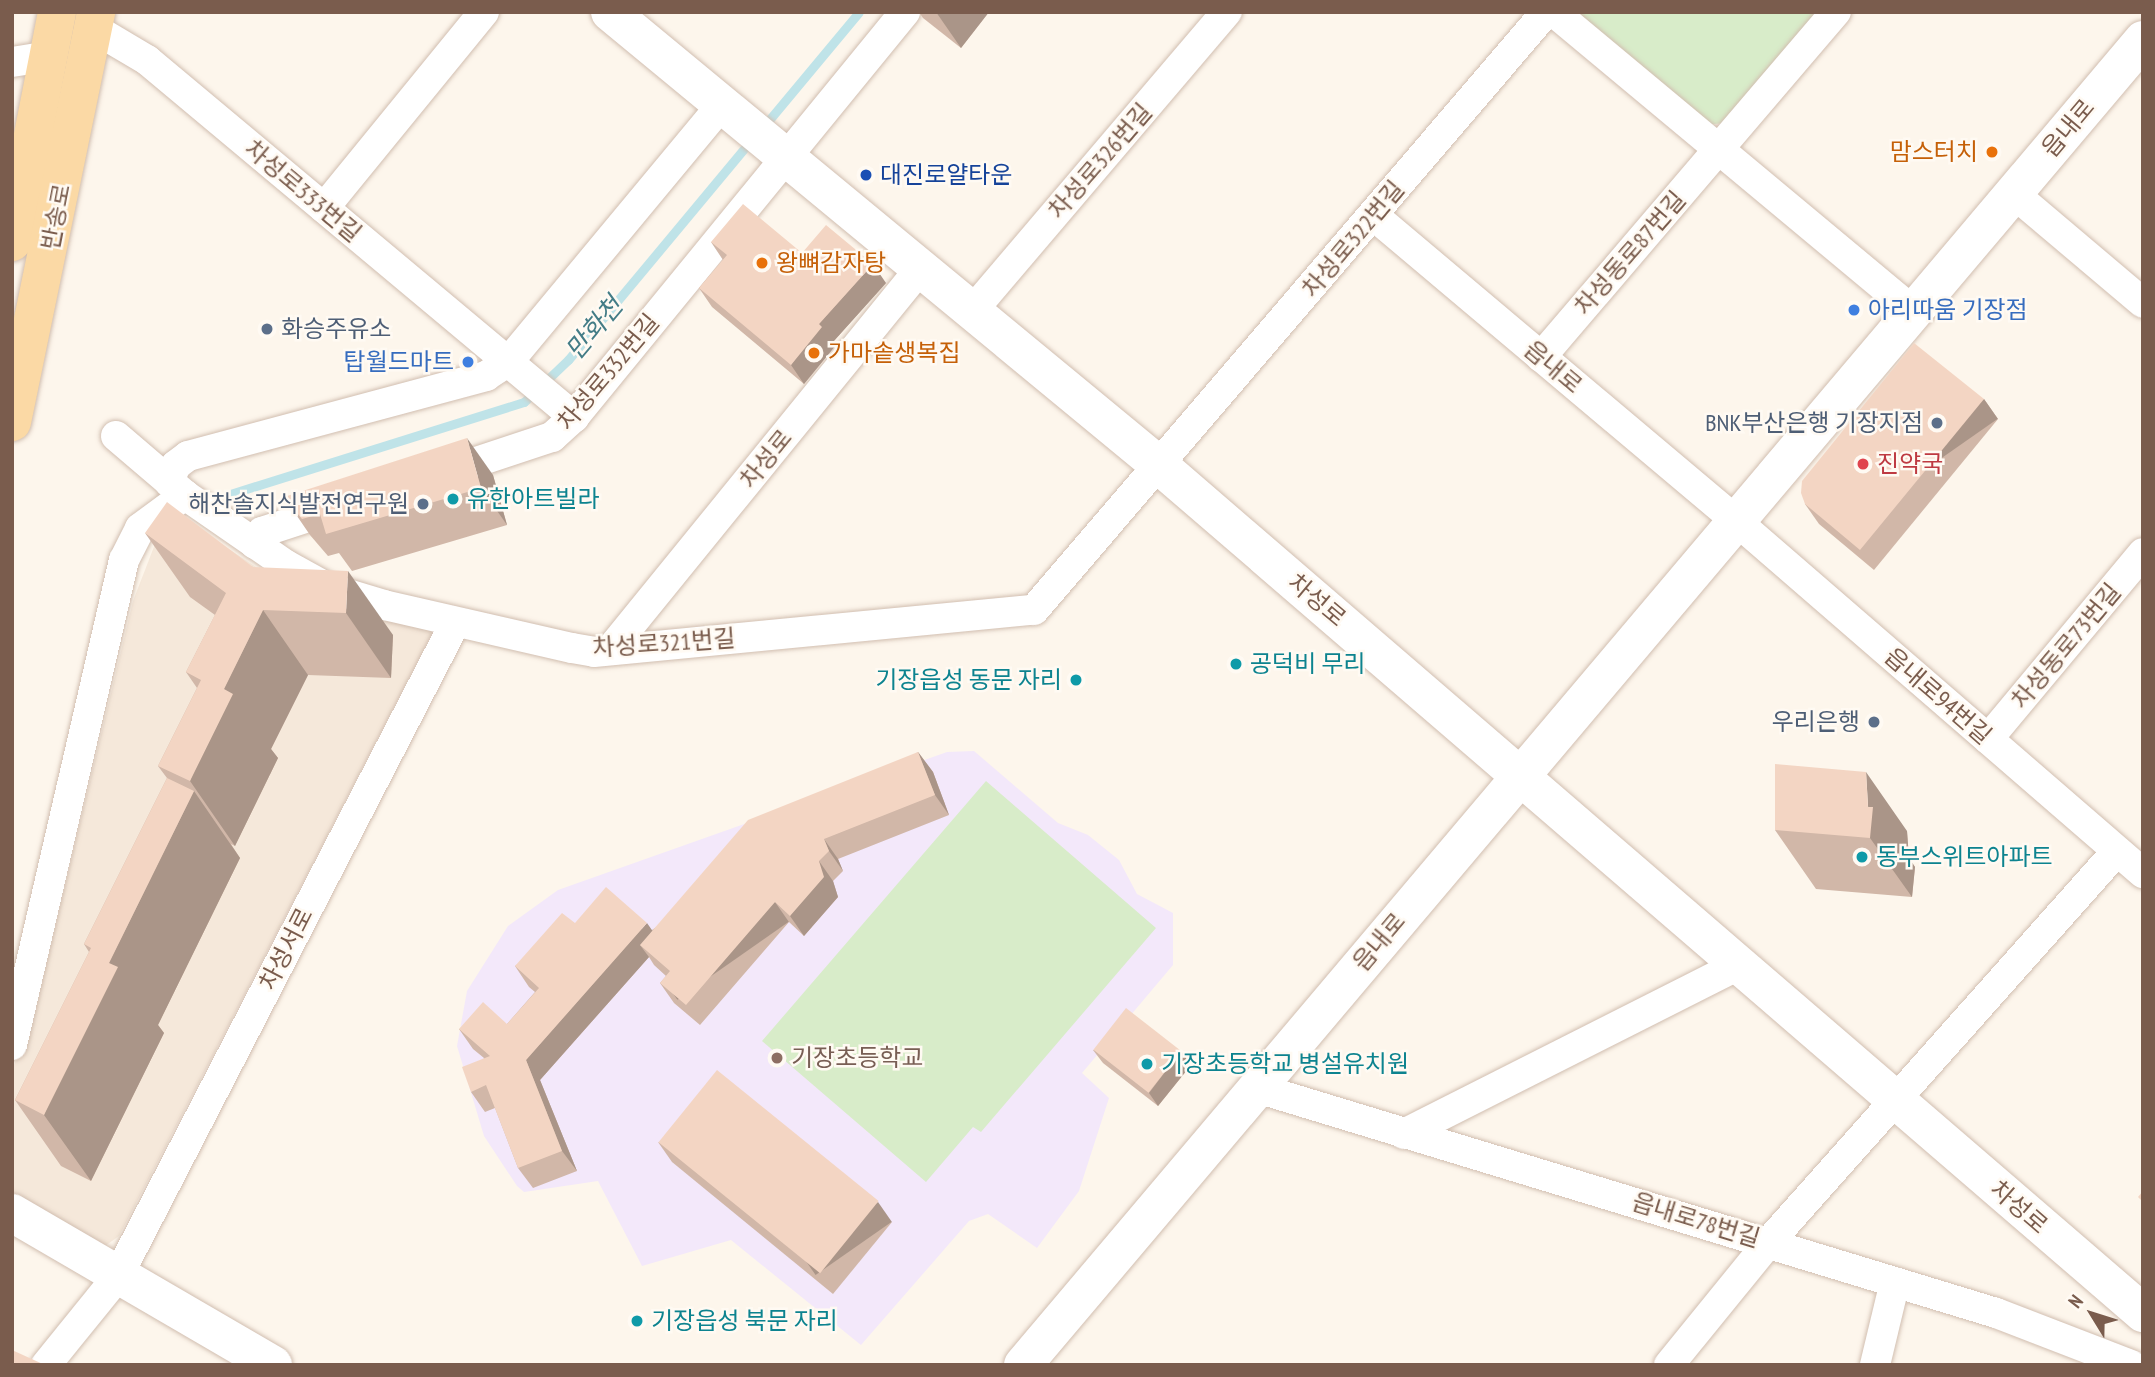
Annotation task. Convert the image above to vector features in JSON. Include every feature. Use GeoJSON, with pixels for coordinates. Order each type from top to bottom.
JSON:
{"type":"FeatureCollection","features":[{"type":"Feature","properties":{"kind":"main road","name":"반송로"},"geometry":{"type":"LineString","coordinates":[[12,242],[30,59],[57,12]]}},
{"type":"Feature","properties":{"kind":"main road"},"geometry":{"type":"LineString","coordinates":[[610,12],[725,108]]}},
{"type":"Feature","properties":{"kind":"main road","name":"반송로"},"geometry":{"type":"LineString","coordinates":[[12,422],[95,20]]}},
{"type":"Feature","properties":{"kind":"main road","name":"읍내로"},"geometry":{"type":"LineString","coordinates":[[1029,1363],[1734,519],[2143,40]]}},
{"type":"Feature","properties":{"kind":"main road","name":"차성로"},"geometry":{"type":"LineString","coordinates":[[725,108],[1160,466],[1521,774],[2143,1313]]}},
{"type":"Feature","properties":{"kind":"main road"},"geometry":{"type":"LineString","coordinates":[[12,1213],[273,1365]]}},
{"type":"Feature","properties":{"kind":"street"},"geometry":{"type":"LineString","coordinates":[[324,208],[484,12]]}},
{"type":"Feature","properties":{"kind":"street","name":"차성로332번길"},"geometry":{"type":"LineString","coordinates":[[420,481],[552,437],[567,411],[779,152],[905,12]]}},
{"type":"Feature","properties":{"kind":"street","name":"차성로326번길"},"geometry":{"type":"LineString","coordinates":[[973,310],[1227,12]]}},
{"type":"Feature","properties":{"kind":"street","name":"차성로322번길"},"geometry":{"type":"LineString","coordinates":[[1160,466],[1546,12]]}},
{"type":"Feature","properties":{"kind":"street"},"geometry":{"type":"LineString","coordinates":[[1554,12],[1912,310]]}},
{"type":"Feature","properties":{"kind":"street","name":"차성동로87번길"},"geometry":{"type":"LineString","coordinates":[[1541,357],[1836,12]]}},
{"type":"Feature","properties":{"kind":"street","name":"차성로333번길"},"geometry":{"type":"LineString","coordinates":[[95,20],[147,60],[567,411]]}},
{"type":"Feature","properties":{"kind":"street"},"geometry":{"type":"LineString","coordinates":[[12,1045],[124,560],[140,528],[177,489],[177,466],[188,456],[517,368],[725,108]]}},
{"type":"Feature","properties":{"kind":"street"},"geometry":{"type":"LineString","coordinates":[[2013,193],[2143,303]]}},
{"type":"Feature","properties":{"kind":"street","name":"읍내로"},"geometry":{"type":"LineString","coordinates":[[1373,215],[1734,519]]}},
{"type":"Feature","properties":{"kind":"street","name":"차성로"},"geometry":{"type":"LineString","coordinates":[[611,649],[921,268]]}},
{"type":"Feature","properties":{"kind":"street","name":"차성로321번길"},"geometry":{"type":"LineString","coordinates":[[116,436],[177,489],[255,544],[328,588],[454,623],[572,648],[611,649],[1034,610],[1160,466]]}},
{"type":"Feature","properties":{"kind":"street"},"geometry":{"type":"LineString","coordinates":[[255,544],[261,532],[367,498]]}},
{"type":"Feature","properties":{"kind":"street","name":"읍내로94번길"},"geometry":{"type":"LineString","coordinates":[[1734,519],[2143,873]]}},
{"type":"Feature","properties":{"kind":"street","name":"차성동로73번길"},"geometry":{"type":"LineString","coordinates":[[1988,739],[2143,554]]}},
{"type":"Feature","properties":{"kind":"street","name":"차성서로"},"geometry":{"type":"LineString","coordinates":[[46,1365],[118,1276],[454,623]]}},
{"type":"Feature","properties":{"kind":"street"},"geometry":{"type":"LineString","coordinates":[[1669,1365],[1769,1242],[2118,851]]}},
{"type":"Feature","properties":{"kind":"street"},"geometry":{"type":"LineString","coordinates":[[1405,1133],[1740,964]]}},
{"type":"Feature","properties":{"kind":"street","name":"읍내로78번길"},"geometry":{"type":"LineString","coordinates":[[1257,1088],[1769,1242],[1895,1282],[2068,1353],[2131,1365]]}},
{"type":"Feature","properties":{"kind":"street"},"geometry":{"type":"LineString","coordinates":[[1875,1365],[1895,1282]]}},
{"type":"Feature","properties":{"kind":"shaded area"},"geometry":{"type":"Polygon","coordinates":[[[182,518],[280,583],[434,630],[119,1236],[105,1246],[12,1195],[12,1069],[31,1029],[133,601],[157,539],[182,518]]]}},
{"type":"Feature","properties":{"kind":"shaded area","name":"기장초등학교"},"geometry":{"type":"Polygon","coordinates":[[[974,751],[1058,823],[1088,835],[1119,860],[1137,894],[1173,913],[1173,965],[1082,1073],[1109,1098],[1079,1191],[1037,1248],[988,1214],[969,1221],[861,1345],[731,1240],[642,1266],[598,1181],[524,1192],[517,1186],[484,1136],[457,1046],[467,991],[508,926],[558,890],[947,752],[974,751]]]}},
{"type":"Feature","properties":{"kind":"green space"},"geometry":{"type":"Polygon","coordinates":[[[1578,12],[1820,12],[1734,122],[1705,125],[1578,18],[1578,12]]]}},
{"type":"Feature","properties":{"kind":"green space"},"geometry":{"type":"Polygon","coordinates":[[[986,781],[1156,928],[981,1132],[973,1127],[926,1182],[762,1041],[986,781]]]}},
{"type":"Feature","properties":{"kind":"building"},"geometry":{"type":"Polygon","coordinates":[[[743,204],[802,253],[826,225],[873,264],[819,324],[822,327],[791,365],[699,288],[727,255],[711,242],[743,204]]]}},
{"type":"Feature","properties":{"kind":"building"},"geometry":{"type":"Polygon","coordinates":[[[1914,343],[1984,399],[1860,550],[1805,504],[1801,493],[1802,481],[1914,343]]]}},
{"type":"Feature","properties":{"kind":"building"},"geometry":{"type":"Polygon","coordinates":[[[467,438],[481,488],[326,534],[320,514],[302,519],[284,497],[467,438]]]}},
{"type":"Feature","properties":{"kind":"building"},"geometry":{"type":"Polygon","coordinates":[[[167,502],[253,567],[348,571],[346,613],[263,610],[224,689],[233,694],[190,781],[158,766],[201,680],[186,672],[226,593],[145,533],[167,502]]]}},
{"type":"Feature","properties":{"kind":"building"},"geometry":{"type":"Polygon","coordinates":[[[918,752],[935,795],[824,839],[829,851],[819,861],[824,877],[790,916],[775,902],[686,1005],[660,983],[670,971],[640,945],[748,820],[918,752]]]}},
{"type":"Feature","properties":{"kind":"building"},"geometry":{"type":"Polygon","coordinates":[[[1775,764],[1866,772],[1868,807],[1873,807],[1870,838],[1775,830],[1775,764]]]}},
{"type":"Feature","properties":{"kind":"building"},"geometry":{"type":"Polygon","coordinates":[[[167,778],[194,791],[109,963],[118,967],[44,1115],[15,1100],[91,948],[84,944],[167,778]]]}},
{"type":"Feature","properties":{"kind":"building"},"geometry":{"type":"Polygon","coordinates":[[[606,887],[647,923],[526,1060],[562,1151],[518,1168],[486,1085],[471,1092],[462,1067],[490,1056],[459,1029],[483,1002],[507,1024],[539,988],[515,966],[562,913],[575,923],[606,887]]]}},
{"type":"Feature","properties":{"kind":"building","name":"기장초등학교 병설유치원"},"geometry":{"type":"Polygon","coordinates":[[[1126,1008],[1181,1051],[1149,1093],[1093,1050],[1126,1008]]]}},
{"type":"Feature","properties":{"kind":"building","name":"기장초등학교"},"geometry":{"type":"Polygon","coordinates":[[[717,1070],[879,1201],[820,1273],[658,1142],[717,1070]]]}},
{"type":"Feature","properties":{"kind":"building"},"geometry":{"type":"Polygon","coordinates":[[[12,1350],[45,1365],[12,1365],[12,1350]]]}},
{"type":"Feature","properties":{"kind":"waterway","name":"만화천"},"geometry":{"type":"LineString","coordinates":[[764,126],[859,12]]}},
{"type":"Feature","properties":{"kind":"waterway","name":"만화천"},"geometry":{"type":"LineString","coordinates":[[227,495],[524,402],[568,360],[752,139]]}},
{"type":"Feature","properties":{"kind":"place","name":"맘스터치"},"geometry":{"type":"Point","coordinates":[1992,152]}},
{"type":"Feature","properties":{"kind":"place","name":"대진로얄타운"},"geometry":{"type":"Point","coordinates":[866,175]}},
{"type":"Feature","properties":{"kind":"place","name":"왕뼈감자탕"},"geometry":{"type":"Point","coordinates":[762,263]}},
{"type":"Feature","properties":{"kind":"place","name":"아리따움 기장점"},"geometry":{"type":"Point","coordinates":[1854,310]}},
{"type":"Feature","properties":{"kind":"place","name":"화승주유소"},"geometry":{"type":"Point","coordinates":[267,329]}},
{"type":"Feature","properties":{"kind":"place","name":"가마솥생복집"},"geometry":{"type":"Point","coordinates":[814,353]}},
{"type":"Feature","properties":{"kind":"place","name":"탑월드마트"},"geometry":{"type":"Point","coordinates":[468,362]}},
{"type":"Feature","properties":{"kind":"place","name":"BNK부산은행 기장지점"},"geometry":{"type":"Point","coordinates":[1937,423]}},
{"type":"Feature","properties":{"kind":"place","name":"진약국"},"geometry":{"type":"Point","coordinates":[1863,464]}},
{"type":"Feature","properties":{"kind":"place","name":"유한아트빌라"},"geometry":{"type":"Point","coordinates":[453,499]}},
{"type":"Feature","properties":{"kind":"place","name":"해찬솔지식발전연구원"},"geometry":{"type":"Point","coordinates":[423,504]}},
{"type":"Feature","properties":{"kind":"place","name":"공덕비 무리"},"geometry":{"type":"Point","coordinates":[1236,664]}},
{"type":"Feature","properties":{"kind":"place","name":"기장읍성 동문 자리"},"geometry":{"type":"Point","coordinates":[1076,680]}},
{"type":"Feature","properties":{"kind":"place","name":"우리은행"},"geometry":{"type":"Point","coordinates":[1874,722]}},
{"type":"Feature","properties":{"kind":"place","name":"동부스위트아파트"},"geometry":{"type":"Point","coordinates":[1862,857]}},
{"type":"Feature","properties":{"kind":"place","name":"기장초등학교"},"geometry":{"type":"Point","coordinates":[777,1058]}},
{"type":"Feature","properties":{"kind":"place","name":"기장초등학교 병설유치원"},"geometry":{"type":"Point","coordinates":[1147,1064]}},
{"type":"Feature","properties":{"kind":"place","name":"기장읍성 북문 자리"},"geometry":{"type":"Point","coordinates":[637,1321]}}]}
